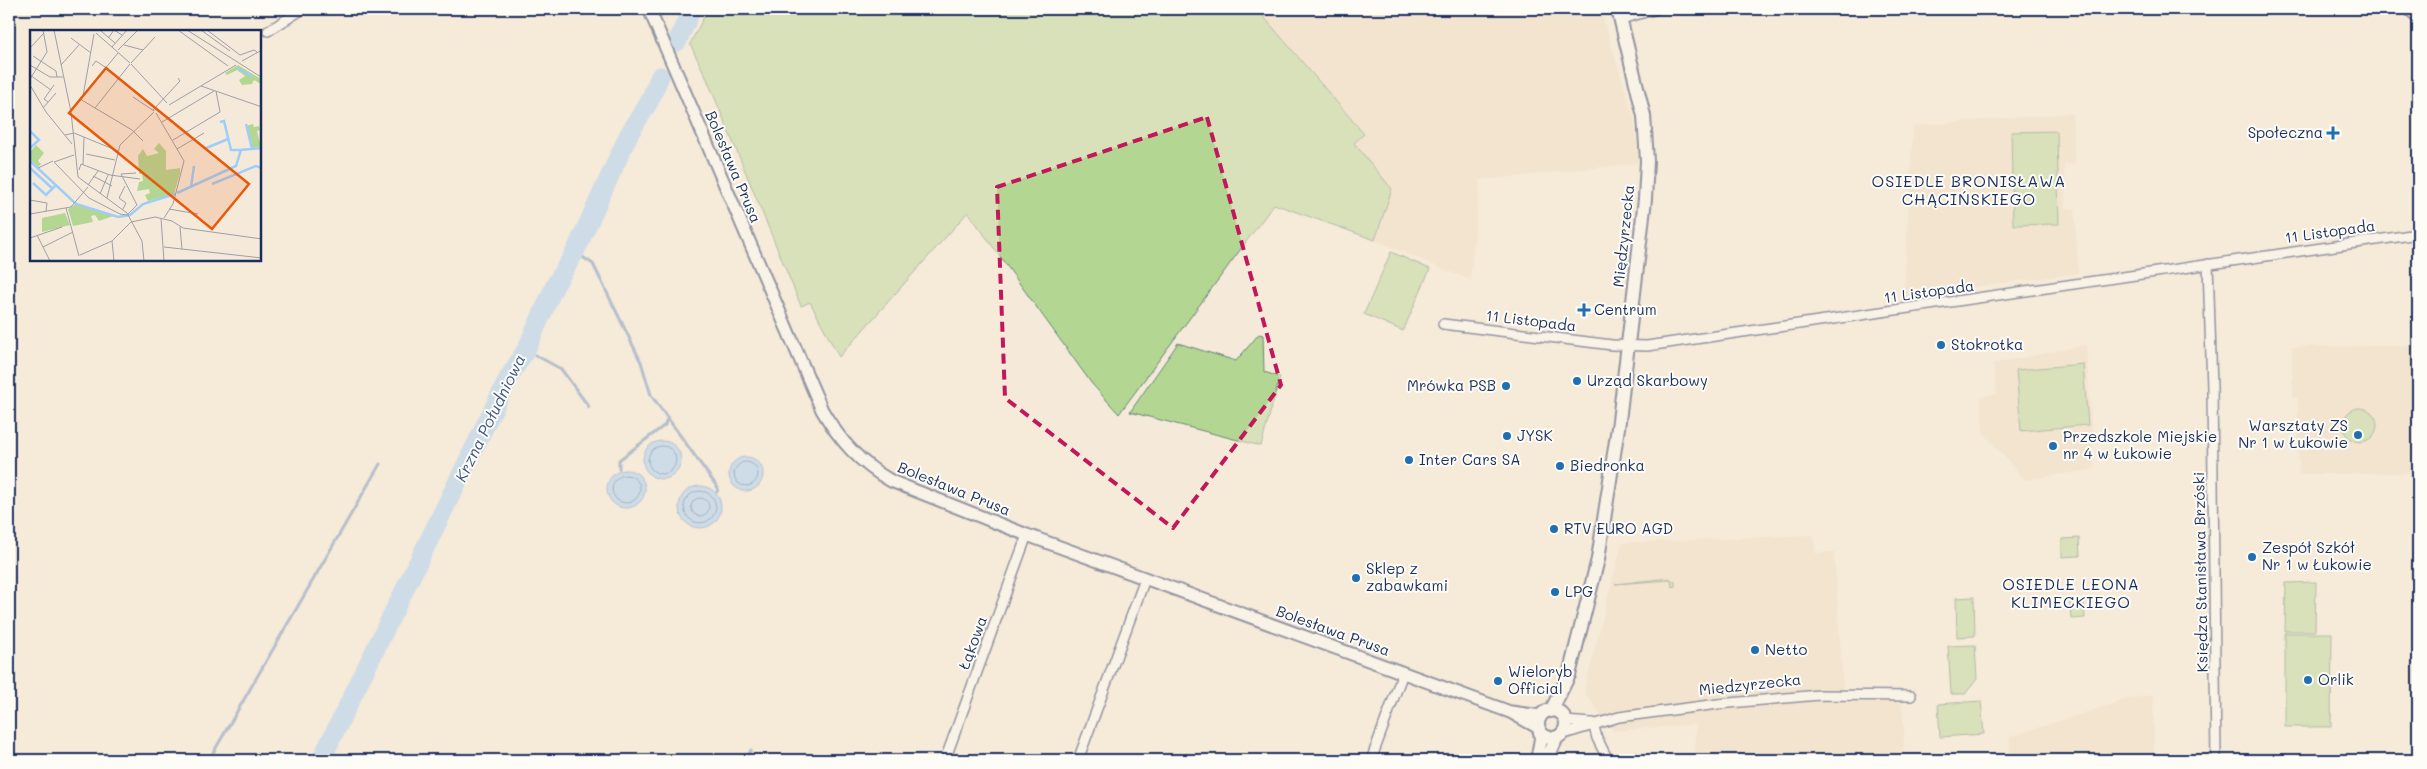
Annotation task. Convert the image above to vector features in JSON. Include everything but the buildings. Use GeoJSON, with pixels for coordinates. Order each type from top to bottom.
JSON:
{"type":"FeatureCollection","features":[{"type":"Feature","properties":{"kind":"main road"},"geometry":{"type":"LineString","coordinates":[[2410,9],[2418,16]]}},
{"type":"Feature","properties":{"kind":"main road","name":"Międzyrzecka"},"geometry":{"type":"LineString","coordinates":[[1565,719],[1569,674],[1598,559],[1629,346],[1645,199],[1647,161],[1641,102],[1620,14]]}},
{"type":"Feature","properties":{"kind":"main road","name":"Międzyrzecka"},"geometry":{"type":"LineString","coordinates":[[1537,760],[1543,721],[1569,674]]}},
{"type":"Feature","properties":{"kind":"main road"},"geometry":{"type":"LineString","coordinates":[[1546,760],[1565,728],[1565,719],[1558,712],[1543,721],[1550,738],[1559,736]]}},
{"type":"Feature","properties":{"kind":"street"},"geometry":{"type":"LineString","coordinates":[[268,31],[304,9]]}},
{"type":"Feature","properties":{"kind":"street","name":"Bolesława Prusa"},"geometry":{"type":"LineString","coordinates":[[649,9],[811,385],[834,430],[855,456],[891,481],[1027,535],[1510,712],[1543,721]]}},
{"type":"Feature","properties":{"kind":"street"},"geometry":{"type":"LineString","coordinates":[[1620,14],[1656,9]]}},
{"type":"Feature","properties":{"kind":"street","name":"11 Listopada"},"geometry":{"type":"LineString","coordinates":[[1443,324],[1629,346],[1647,346],[2418,234]]}},
{"type":"Feature","properties":{"kind":"street","name":"Księdza Stanisława Brzóski"},"geometry":{"type":"LineString","coordinates":[[2208,264],[2212,388],[2216,760]]}},
{"type":"Feature","properties":{"kind":"street","name":"Łąkowa"},"geometry":{"type":"LineString","coordinates":[[945,760],[1027,535]]}},
{"type":"Feature","properties":{"kind":"street"},"geometry":{"type":"LineString","coordinates":[[1078,760],[1145,579]]}},
{"type":"Feature","properties":{"kind":"street"},"geometry":{"type":"LineString","coordinates":[[1372,760],[1403,673]]}},
{"type":"Feature","properties":{"kind":"street","name":"Międzyrzecka"},"geometry":{"type":"LineString","coordinates":[[1559,736],[1593,723],[1619,717],[1792,697],[1826,695],[1911,696]]}},
{"type":"Feature","properties":{"kind":"street","name":"Międzyrzecka"},"geometry":{"type":"LineString","coordinates":[[1565,719],[1593,723]]}},
{"type":"Feature","properties":{"kind":"street"},"geometry":{"type":"LineString","coordinates":[[1593,723],[1597,738],[1608,760]]}},
{"type":"Feature","properties":{"kind":"highlighted area"},"geometry":{"type":"Polygon","coordinates":[[[1207,117],[1281,385],[1173,528],[1005,398],[997,187],[1207,117]]]}},
{"type":"Feature","properties":{"kind":"shaded area"},"geometry":{"type":"Polygon","coordinates":[[[1257,9],[1600,9],[1634,119],[1639,163],[1480,180],[1470,280],[1375,240],[1392,189],[1354,143],[1364,133],[1257,9]]]}},
{"type":"Feature","properties":{"kind":"shaded area"},"geometry":{"type":"Polygon","coordinates":[[[2072,113],[2075,164],[2064,165],[2065,208],[2075,209],[2078,273],[1906,296],[1904,293],[1913,126],[2072,113]]]}},
{"type":"Feature","properties":{"kind":"shaded area"},"geometry":{"type":"Polygon","coordinates":[[[2086,345],[2094,469],[2025,480],[1983,432],[1981,397],[1997,394],[1993,364],[2086,345]]]}},
{"type":"Feature","properties":{"kind":"shaded area","name":"Warsztaty ZS Nr 1 w Łukowie"},"geometry":{"type":"Polygon","coordinates":[[[2418,346],[2418,473],[2299,474],[2298,398],[2293,398],[2292,347],[2418,346]]]}},
{"type":"Feature","properties":{"kind":"shaded area"},"geometry":{"type":"Polygon","coordinates":[[[1813,535],[1815,553],[1834,552],[1844,703],[1901,702],[1904,730],[1903,760],[1695,760],[1696,724],[1613,731],[1584,692],[1622,543],[1813,535]]]}},
{"type":"Feature","properties":{"kind":"shaded area"},"geometry":{"type":"Polygon","coordinates":[[[2153,695],[2154,760],[2010,760],[2010,737],[2128,699],[2153,695]]]}},
{"type":"Feature","properties":{"kind":"green space"},"geometry":{"type":"Polygon","coordinates":[[[708,9],[1257,9],[1364,134],[1354,143],[1392,189],[1375,240],[1274,204],[1119,414],[1092,384],[968,212],[839,357],[810,302],[801,306],[707,79],[690,44],[708,9]]]}},
{"type":"Feature","properties":{"kind":"green space"},"geometry":{"type":"Polygon","coordinates":[[[2057,131],[2059,224],[2013,225],[2011,132],[2057,131]]]}},
{"type":"Feature","properties":{"kind":"green space"},"geometry":{"type":"Polygon","coordinates":[[[1391,252],[1430,269],[1403,331],[1364,314],[1391,252]]]}},
{"type":"Feature","properties":{"kind":"green space"},"geometry":{"type":"Polygon","coordinates":[[[1259,334],[1263,335],[1264,372],[1280,377],[1261,446],[1130,412],[1178,343],[1236,361],[1259,334]]]}},
{"type":"Feature","properties":{"kind":"green space"},"geometry":{"type":"Polygon","coordinates":[[[2083,364],[2088,425],[2021,431],[2016,370],[2083,364]]]}},
{"type":"Feature","properties":{"kind":"green space"},"geometry":{"type":"Polygon","coordinates":[[[2360,408],[2367,409],[2372,413],[2376,418],[2376,432],[2372,437],[2367,441],[2360,442],[2353,441],[2348,437],[2344,432],[2343,425],[2344,418],[2348,413],[2353,409],[2360,408]]]}},
{"type":"Feature","properties":{"kind":"green space"},"geometry":{"type":"Polygon","coordinates":[[[2079,538],[2080,556],[2062,557],[2062,539],[2079,538]]]}},
{"type":"Feature","properties":{"kind":"green space"},"geometry":{"type":"Polygon","coordinates":[[[1669,578],[1675,582],[1675,586],[1672,587],[1671,580],[1615,584],[1669,578]]]}},
{"type":"Feature","properties":{"kind":"green space"},"geometry":{"type":"Polygon","coordinates":[[[2316,582],[2315,631],[2285,631],[2286,583],[2316,582]]]}},
{"type":"Feature","properties":{"kind":"green space"},"geometry":{"type":"Polygon","coordinates":[[[1974,597],[1975,636],[1957,637],[1956,598],[1974,597]]]}},
{"type":"Feature","properties":{"kind":"green space"},"geometry":{"type":"Polygon","coordinates":[[[2070,603],[2084,603],[2085,618],[2071,619],[2070,603]]]}},
{"type":"Feature","properties":{"kind":"green space","name":"Orlik"},"geometry":{"type":"Polygon","coordinates":[[[2285,633],[2332,633],[2331,727],[2285,727],[2285,633]]]}},
{"type":"Feature","properties":{"kind":"green space"},"geometry":{"type":"Polygon","coordinates":[[[1975,645],[1977,679],[1965,694],[1951,694],[1948,646],[1975,645]]]}},
{"type":"Feature","properties":{"kind":"green space"},"geometry":{"type":"Polygon","coordinates":[[[1981,701],[1984,734],[1940,737],[1938,704],[1981,701]]]}},
{"type":"Feature","properties":{"kind":"water"},"geometry":{"type":"Polygon","coordinates":[[[662,441],[675,447],[681,460],[675,473],[662,479],[649,473],[643,460],[649,447],[662,441]]]}},
{"type":"Feature","properties":{"kind":"water"},"geometry":{"type":"Polygon","coordinates":[[[746,457],[753,458],[758,462],[762,467],[762,481],[758,486],[753,490],[746,491],[739,490],[734,486],[730,481],[729,474],[730,467],[734,462],[739,458],[746,457]]]}},
{"type":"Feature","properties":{"kind":"water"},"geometry":{"type":"Polygon","coordinates":[[[626,470],[639,476],[645,489],[639,502],[626,508],[613,502],[607,489],[613,476],[626,470]]]}},
{"type":"Feature","properties":{"kind":"water"},"geometry":{"type":"Polygon","coordinates":[[[700,486],[715,492],[721,507],[715,522],[700,528],[685,522],[679,507],[685,492],[700,486]]]}},
{"type":"Feature","properties":{"kind":"waterway","name":"Krzna Południowa"},"geometry":{"type":"LineString","coordinates":[[677,42],[692,9]]}},
{"type":"Feature","properties":{"kind":"waterway","name":"Krzna Południowa"},"geometry":{"type":"LineString","coordinates":[[321,760],[509,377],[526,350],[555,285],[575,252],[629,134],[650,100],[660,76]]}},
{"type":"Feature","properties":{"kind":"waterway"},"geometry":{"type":"LineString","coordinates":[[575,252],[593,264],[641,362],[651,395],[718,488],[717,492]]}},
{"type":"Feature","properties":{"kind":"waterway"},"geometry":{"type":"LineString","coordinates":[[526,350],[561,369],[589,407]]}},
{"type":"Feature","properties":{"kind":"waterway"},"geometry":{"type":"LineString","coordinates":[[619,469],[619,460],[665,425],[667,419]]}},
{"type":"Feature","properties":{"kind":"waterway"},"geometry":{"type":"LineString","coordinates":[[209,760],[380,464]]}},
{"type":"Feature","properties":{"kind":"waterway"},"geometry":{"type":"LineString","coordinates":[[746,760],[751,750]]}},
{"type":"Feature","properties":{"kind":"place","name":"Społeczna"},"geometry":{"type":"Point","coordinates":[2333,133]}},
{"type":"Feature","properties":{"kind":"place","name":"Centrum"},"geometry":{"type":"Point","coordinates":[1584,310]}},
{"type":"Feature","properties":{"kind":"place","name":"Stokrotka"},"geometry":{"type":"Point","coordinates":[1941,345]}},
{"type":"Feature","properties":{"kind":"place","name":"Urząd Skarbowy"},"geometry":{"type":"Point","coordinates":[1577,381]}},
{"type":"Feature","properties":{"kind":"place","name":"Mrówka PSB"},"geometry":{"type":"Point","coordinates":[1506,386]}},
{"type":"Feature","properties":{"kind":"place","name":"Warsztaty ZS Nr 1 w Łukowie"},"geometry":{"type":"Point","coordinates":[2358,435]}},
{"type":"Feature","properties":{"kind":"place","name":"JYSK"},"geometry":{"type":"Point","coordinates":[1507,436]}},
{"type":"Feature","properties":{"kind":"place","name":"Przedszkole Miejskie nr 4 w Łukowie"},"geometry":{"type":"Point","coordinates":[2053,446]}},
{"type":"Feature","properties":{"kind":"place","name":"Inter Cars SA"},"geometry":{"type":"Point","coordinates":[1409,460]}},
{"type":"Feature","properties":{"kind":"place","name":"Biedronka"},"geometry":{"type":"Point","coordinates":[1560,466]}},
{"type":"Feature","properties":{"kind":"place","name":"RTV EURO AGD"},"geometry":{"type":"Point","coordinates":[1554,529]}},
{"type":"Feature","properties":{"kind":"place","name":"Zespół Szkół Nr 1 w Łukowie"},"geometry":{"type":"Point","coordinates":[2252,557]}},
{"type":"Feature","properties":{"kind":"place","name":"Sklep z zabawkami"},"geometry":{"type":"Point","coordinates":[1356,578]}},
{"type":"Feature","properties":{"kind":"place","name":"LPG"},"geometry":{"type":"Point","coordinates":[1555,592]}},
{"type":"Feature","properties":{"kind":"place","name":"Netto"},"geometry":{"type":"Point","coordinates":[1755,650]}},
{"type":"Feature","properties":{"kind":"place","name":"Orlik"},"geometry":{"type":"Point","coordinates":[2308,680]}},
{"type":"Feature","properties":{"kind":"place","name":"Wieloryb Official"},"geometry":{"type":"Point","coordinates":[1498,681]}},
{"type":"Feature","properties":{"kind":"district","name":"OSIEDLE BRONISŁAWA CHĄCIŃSKIEGO"},"geometry":{"type":"Point","coordinates":[1969,190]}},
{"type":"Feature","properties":{"kind":"district","name":"OSIEDLE LEONA KLIMECKIEGO"},"geometry":{"type":"Point","coordinates":[2071,593]}}]}
